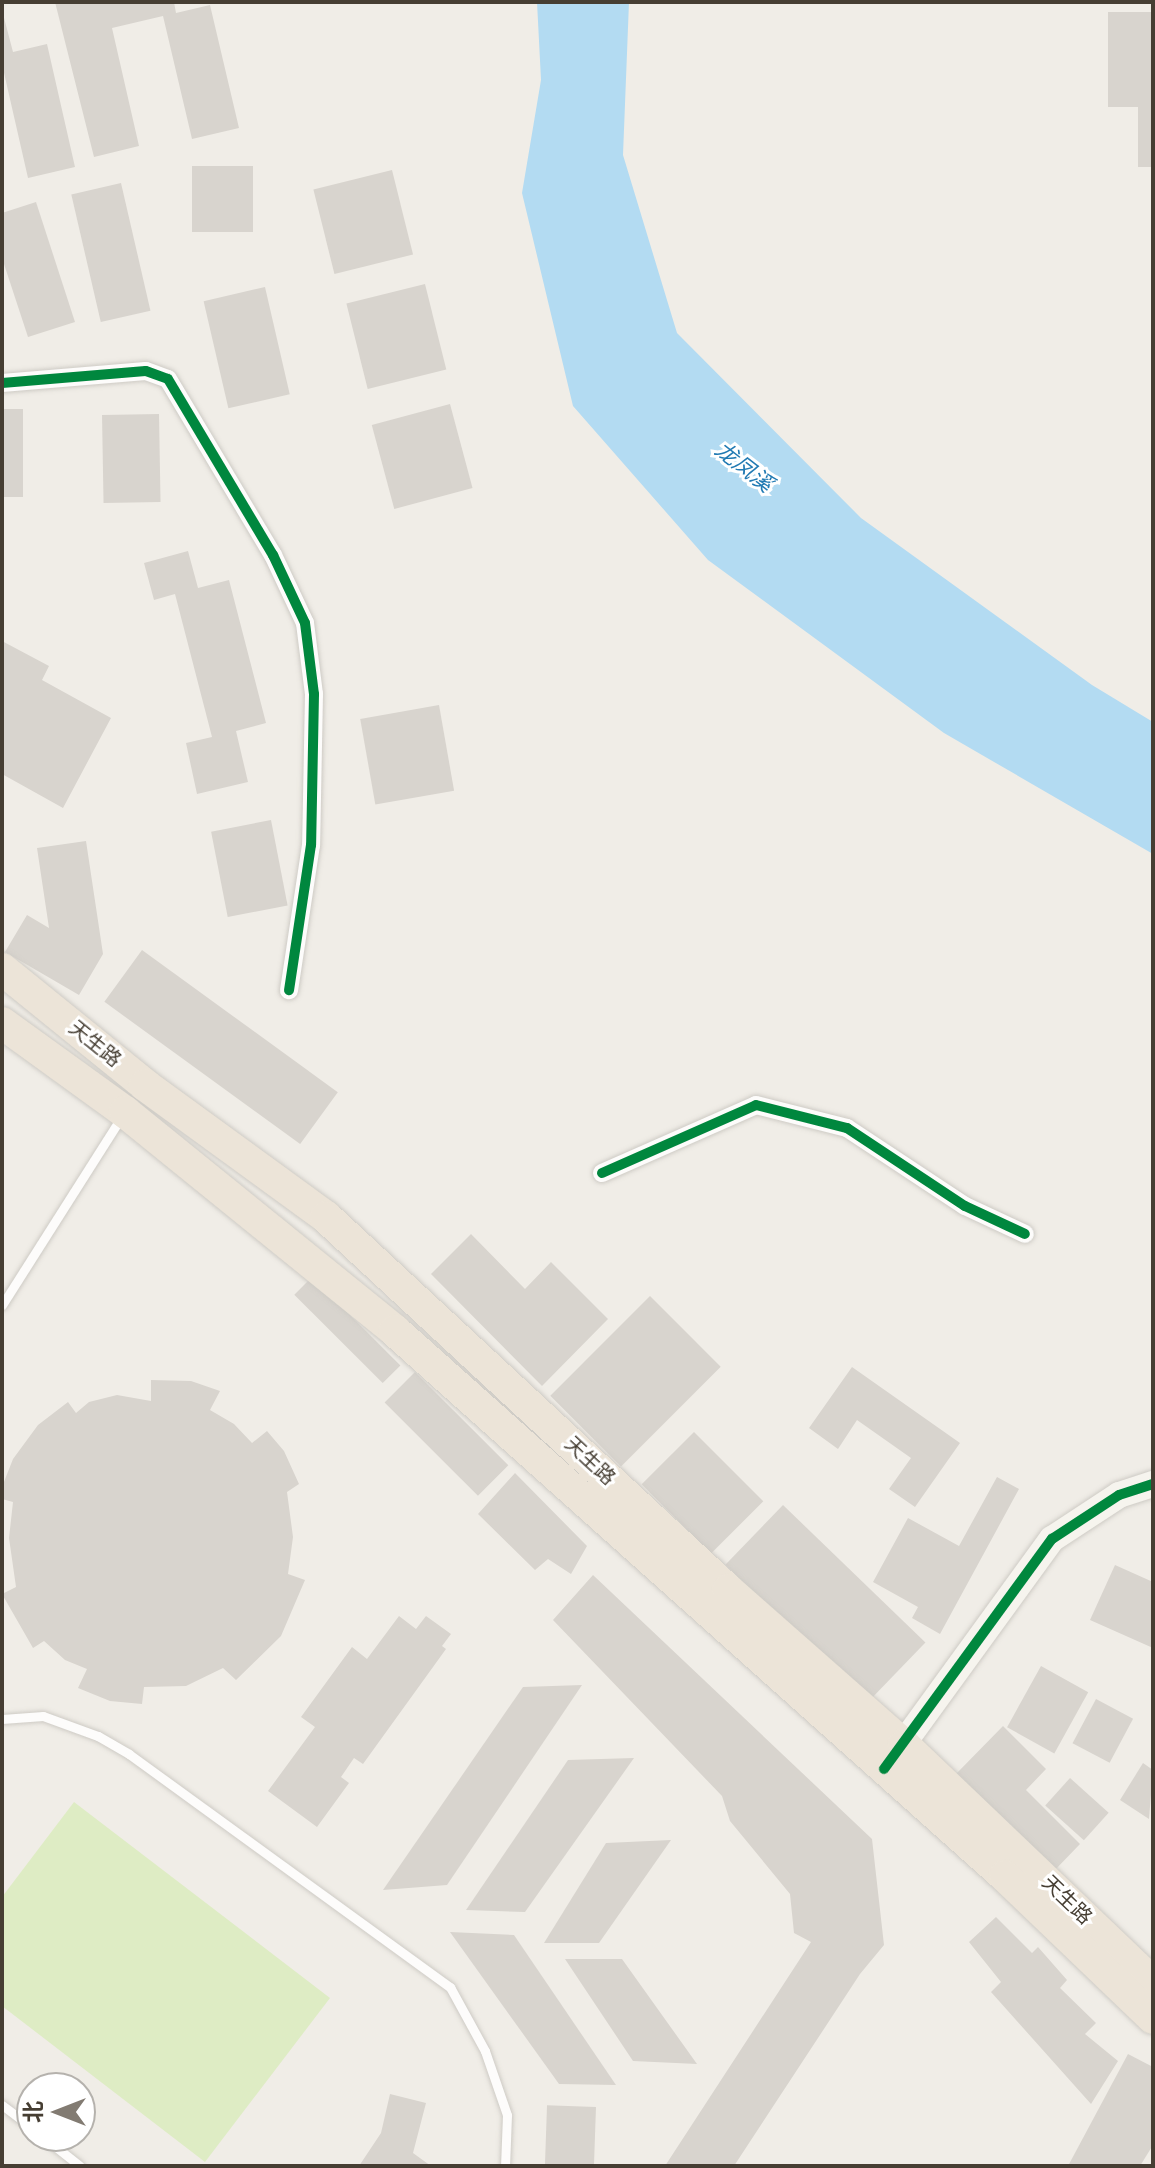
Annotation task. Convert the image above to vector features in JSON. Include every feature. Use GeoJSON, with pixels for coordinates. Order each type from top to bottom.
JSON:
{"type":"FeatureCollection","features":[{"type":"Feature","properties":{"kind":"highway","name":"天生路"},"geometry":{"type":"LineString","coordinates":[[2,969],[135,1099],[395,1331],[894,1757],[1153,1983]]}},
{"type":"Feature","properties":{"kind":"highway","name":"天生路"},"geometry":{"type":"LineString","coordinates":[[2,1023],[135,1099],[326,1217],[728,1590],[1153,2018]]}},
{"type":"Feature","properties":{"kind":"street"},"geometry":{"type":"LineString","coordinates":[[2,383],[146,371],[168,379],[273,555],[305,623],[314,694],[311,845],[289,990]]}},
{"type":"Feature","properties":{"kind":"street"},"geometry":{"type":"LineString","coordinates":[[602,1173],[756,1105],[847,1128],[965,1206],[1025,1234]]}},
{"type":"Feature","properties":{"kind":"street"},"geometry":{"type":"LineString","coordinates":[[894,1757],[1052,1539],[1119,1495],[1153,1484]]}},
{"type":"Feature","properties":{"kind":"lane"},"geometry":{"type":"LineString","coordinates":[[2,1305],[135,1099]]}},
{"type":"Feature","properties":{"kind":"lane"},"geometry":{"type":"LineString","coordinates":[[2,1719],[43,1716],[118,1748],[450,1987],[485,2051],[507,2115],[505,2166]]}},
{"type":"Feature","properties":{"kind":"green space"},"geometry":{"type":"Polygon","coordinates":[[[74,1802],[330,1998],[205,2162],[96,2078],[96,2072],[88,2072],[2,2006],[2,1897],[74,1802]]]}},
{"type":"Feature","properties":{"kind":"water","name":"龙凤溪"},"geometry":{"type":"Polygon","coordinates":[[[537,2],[629,2],[623,155],[677,333],[861,518],[1092,685],[1153,722],[1153,854],[944,733],[708,560],[573,406],[522,193],[541,80],[537,2]]]}},
{"type":"Feature","properties":{"kind":"building"},"geometry":{"type":"Polygon","coordinates":[[[55,2],[174,2],[176,13],[210,5],[239,128],[192,139],[163,16],[112,28],[139,146],[94,157],[55,2]]]}},
{"type":"Feature","properties":{"kind":"building"},"geometry":{"type":"Polygon","coordinates":[[[2,10],[13,52],[47,44],[75,167],[28,178],[2,64],[2,10]]]}},
{"type":"Feature","properties":{"kind":"building"},"geometry":{"type":"Polygon","coordinates":[[[1108,12],[1153,12],[1153,167],[1138,167],[1138,107],[1108,107],[1108,12]]]}},
{"type":"Feature","properties":{"kind":"building"},"geometry":{"type":"Polygon","coordinates":[[[192,166],[253,166],[253,232],[192,232],[192,166]]]}},
{"type":"Feature","properties":{"kind":"building"},"geometry":{"type":"Polygon","coordinates":[[[392,170],[413,254],[334,274],[313,190],[392,170]]]}},
{"type":"Feature","properties":{"kind":"building"},"geometry":{"type":"Polygon","coordinates":[[[121,183],[150,311],[101,322],[71,194],[121,183]]]}},
{"type":"Feature","properties":{"kind":"building"},"geometry":{"type":"Polygon","coordinates":[[[36,202],[75,322],[28,337],[2,258],[2,213],[36,202]]]}},
{"type":"Feature","properties":{"kind":"building"},"geometry":{"type":"Polygon","coordinates":[[[425,284],[446,369],[368,389],[346,304],[425,284]]]}},
{"type":"Feature","properties":{"kind":"building"},"geometry":{"type":"Polygon","coordinates":[[[265,287],[290,394],[228,408],[204,301],[265,287]]]}},
{"type":"Feature","properties":{"kind":"building"},"geometry":{"type":"Polygon","coordinates":[[[450,404],[473,488],[394,509],[372,425],[450,404]]]}},
{"type":"Feature","properties":{"kind":"building"},"geometry":{"type":"Polygon","coordinates":[[[2,409],[23,409],[23,497],[2,497],[2,409]]]}},
{"type":"Feature","properties":{"kind":"building"},"geometry":{"type":"Polygon","coordinates":[[[159,414],[161,502],[104,503],[102,415],[159,414]]]}},
{"type":"Feature","properties":{"kind":"building"},"geometry":{"type":"Polygon","coordinates":[[[188,551],[198,588],[229,580],[266,723],[236,731],[248,782],[197,794],[186,743],[212,737],[175,594],[154,600],[144,563],[188,551]]]}},
{"type":"Feature","properties":{"kind":"building"},"geometry":{"type":"Polygon","coordinates":[[[2,641],[49,666],[42,680],[111,718],[63,808],[2,774],[2,641]]]}},
{"type":"Feature","properties":{"kind":"building"},"geometry":{"type":"Polygon","coordinates":[[[439,705],[454,791],[375,805],[360,719],[439,705]]]}},
{"type":"Feature","properties":{"kind":"building"},"geometry":{"type":"Polygon","coordinates":[[[271,820],[288,905],[228,917],[211,832],[271,820]]]}},
{"type":"Feature","properties":{"kind":"building"},"geometry":{"type":"Polygon","coordinates":[[[86,841],[103,954],[79,995],[5,952],[27,915],[49,928],[37,848],[86,841]]]}},
{"type":"Feature","properties":{"kind":"building"},"geometry":{"type":"Polygon","coordinates":[[[142,950],[338,1092],[300,1144],[104,1002],[142,950]]]}},
{"type":"Feature","properties":{"kind":"building"},"geometry":{"type":"Polygon","coordinates":[[[471,1234],[525,1289],[551,1262],[608,1319],[542,1386],[431,1274],[471,1234]]]}},
{"type":"Feature","properties":{"kind":"building"},"geometry":{"type":"Polygon","coordinates":[[[312,1277],[400,1365],[383,1383],[294,1295],[312,1277]]]}},
{"type":"Feature","properties":{"kind":"building"},"geometry":{"type":"Polygon","coordinates":[[[650,1296],[721,1367],[621,1466],[550,1396],[650,1296]]]}},
{"type":"Feature","properties":{"kind":"building"},"geometry":{"type":"Polygon","coordinates":[[[852,1367],[960,1443],[915,1507],[889,1489],[911,1458],[857,1420],[838,1449],[809,1428],[852,1367]]]}},
{"type":"Feature","properties":{"kind":"building"},"geometry":{"type":"Polygon","coordinates":[[[415,1372],[508,1465],[478,1496],[385,1402],[415,1372]]]}},
{"type":"Feature","properties":{"kind":"building"},"geometry":{"type":"Polygon","coordinates":[[[151,1380],[191,1381],[220,1391],[210,1410],[234,1424],[252,1443],[267,1431],[284,1451],[299,1484],[287,1492],[293,1537],[288,1574],[305,1580],[281,1636],[236,1680],[223,1668],[186,1686],[144,1687],[142,1704],[110,1701],[78,1688],[87,1669],[65,1660],[44,1641],[33,1648],[2,1594],[16,1587],[9,1538],[13,1502],[2,1499],[2,1487],[13,1459],[38,1425],[68,1402],[76,1413],[89,1402],[117,1395],[151,1401],[151,1380]]]}},
{"type":"Feature","properties":{"kind":"building"},"geometry":{"type":"Polygon","coordinates":[[[694,1432],[763,1501],[711,1554],[642,1484],[694,1432]]]}},
{"type":"Feature","properties":{"kind":"building"},"geometry":{"type":"Polygon","coordinates":[[[515,1473],[587,1546],[571,1574],[548,1559],[535,1570],[478,1514],[515,1473]]]}},
{"type":"Feature","properties":{"kind":"building"},"geometry":{"type":"Polygon","coordinates":[[[997,1477],[1019,1489],[940,1634],[912,1618],[918,1607],[873,1582],[908,1518],[959,1546],[997,1477]]]}},
{"type":"Feature","properties":{"kind":"building"},"geometry":{"type":"Polygon","coordinates":[[[783,1505],[925,1643],[868,1702],[725,1565],[783,1505]]]}},
{"type":"Feature","properties":{"kind":"building"},"geometry":{"type":"Polygon","coordinates":[[[1115,1565],[1153,1582],[1153,1648],[1090,1620],[1115,1565]]]}},
{"type":"Feature","properties":{"kind":"building"},"geometry":{"type":"Polygon","coordinates":[[[593,1575],[872,1839],[884,1945],[860,1974],[734,2166],[665,2166],[811,1942],[794,1933],[790,1894],[730,1821],[722,1796],[553,1620],[593,1575]]]}},
{"type":"Feature","properties":{"kind":"building"},"geometry":{"type":"Polygon","coordinates":[[[399,1616],[416,1629],[426,1616],[451,1634],[442,1646],[446,1649],[363,1764],[354,1758],[341,1777],[349,1783],[317,1827],[268,1791],[315,1727],[301,1717],[352,1647],[367,1659],[399,1616]]]}},
{"type":"Feature","properties":{"kind":"building"},"geometry":{"type":"Polygon","coordinates":[[[1041,1666],[1088,1692],[1054,1753],[1007,1727],[1041,1666]]]}},
{"type":"Feature","properties":{"kind":"building"},"geometry":{"type":"Polygon","coordinates":[[[582,1685],[447,1885],[383,1890],[523,1687],[582,1685]]]}},
{"type":"Feature","properties":{"kind":"building"},"geometry":{"type":"Polygon","coordinates":[[[1096,1699],[1133,1719],[1110,1763],[1073,1743],[1096,1699]]]}},
{"type":"Feature","properties":{"kind":"building"},"geometry":{"type":"Polygon","coordinates":[[[1003,1726],[1046,1769],[1026,1790],[1080,1844],[1054,1871],[956,1774],[1003,1726]]]}},
{"type":"Feature","properties":{"kind":"building"},"geometry":{"type":"Polygon","coordinates":[[[634,1758],[525,1912],[466,1910],[568,1760],[634,1758]]]}},
{"type":"Feature","properties":{"kind":"building"},"geometry":{"type":"Polygon","coordinates":[[[1143,1763],[1153,1770],[1149,1819],[1120,1800],[1143,1763]]]}},
{"type":"Feature","properties":{"kind":"building"},"geometry":{"type":"Polygon","coordinates":[[[1070,1778],[1109,1813],[1084,1840],[1045,1805],[1070,1778]]]}},
{"type":"Feature","properties":{"kind":"building"},"geometry":{"type":"Polygon","coordinates":[[[671,1840],[599,1943],[544,1943],[606,1843],[671,1840]]]}},
{"type":"Feature","properties":{"kind":"building"},"geometry":{"type":"Polygon","coordinates":[[[996,1917],[1032,1953],[1038,1947],[1067,1980],[1060,1988],[1096,2023],[1085,2034],[1118,2061],[1091,2104],[991,1992],[1001,1982],[969,1942],[996,1917]]]}},
{"type":"Feature","properties":{"kind":"building"},"geometry":{"type":"Polygon","coordinates":[[[450,1932],[514,1935],[616,2085],[559,2084],[450,1932]]]}},
{"type":"Feature","properties":{"kind":"building"},"geometry":{"type":"Polygon","coordinates":[[[565,1959],[622,1959],[697,2064],[633,2061],[565,1959]]]}},
{"type":"Feature","properties":{"kind":"building"},"geometry":{"type":"Polygon","coordinates":[[[1128,2054],[1153,2067],[1153,2145],[1140,2166],[1068,2166],[1128,2054]]]}},
{"type":"Feature","properties":{"kind":"building"},"geometry":{"type":"Polygon","coordinates":[[[390,2094],[426,2103],[413,2153],[431,2166],[359,2166],[381,2133],[390,2094]]]}},
{"type":"Feature","properties":{"kind":"building"},"geometry":{"type":"Polygon","coordinates":[[[547,2105],[596,2107],[594,2166],[545,2164],[547,2105]]]}},
{"type":"Feature","properties":{"kind":"cycle path"},"geometry":{"type":"LineString","coordinates":[[2,383],[146,371],[168,379],[273,555],[305,623],[314,694],[311,845],[289,990]]}},
{"type":"Feature","properties":{"kind":"cycle path"},"geometry":{"type":"LineString","coordinates":[[602,1173],[756,1105],[847,1128],[965,1206],[1025,1234]]}},
{"type":"Feature","properties":{"kind":"cycle path"},"geometry":{"type":"LineString","coordinates":[[884,1769],[1052,1539],[1119,1495],[1153,1484]]}}]}
